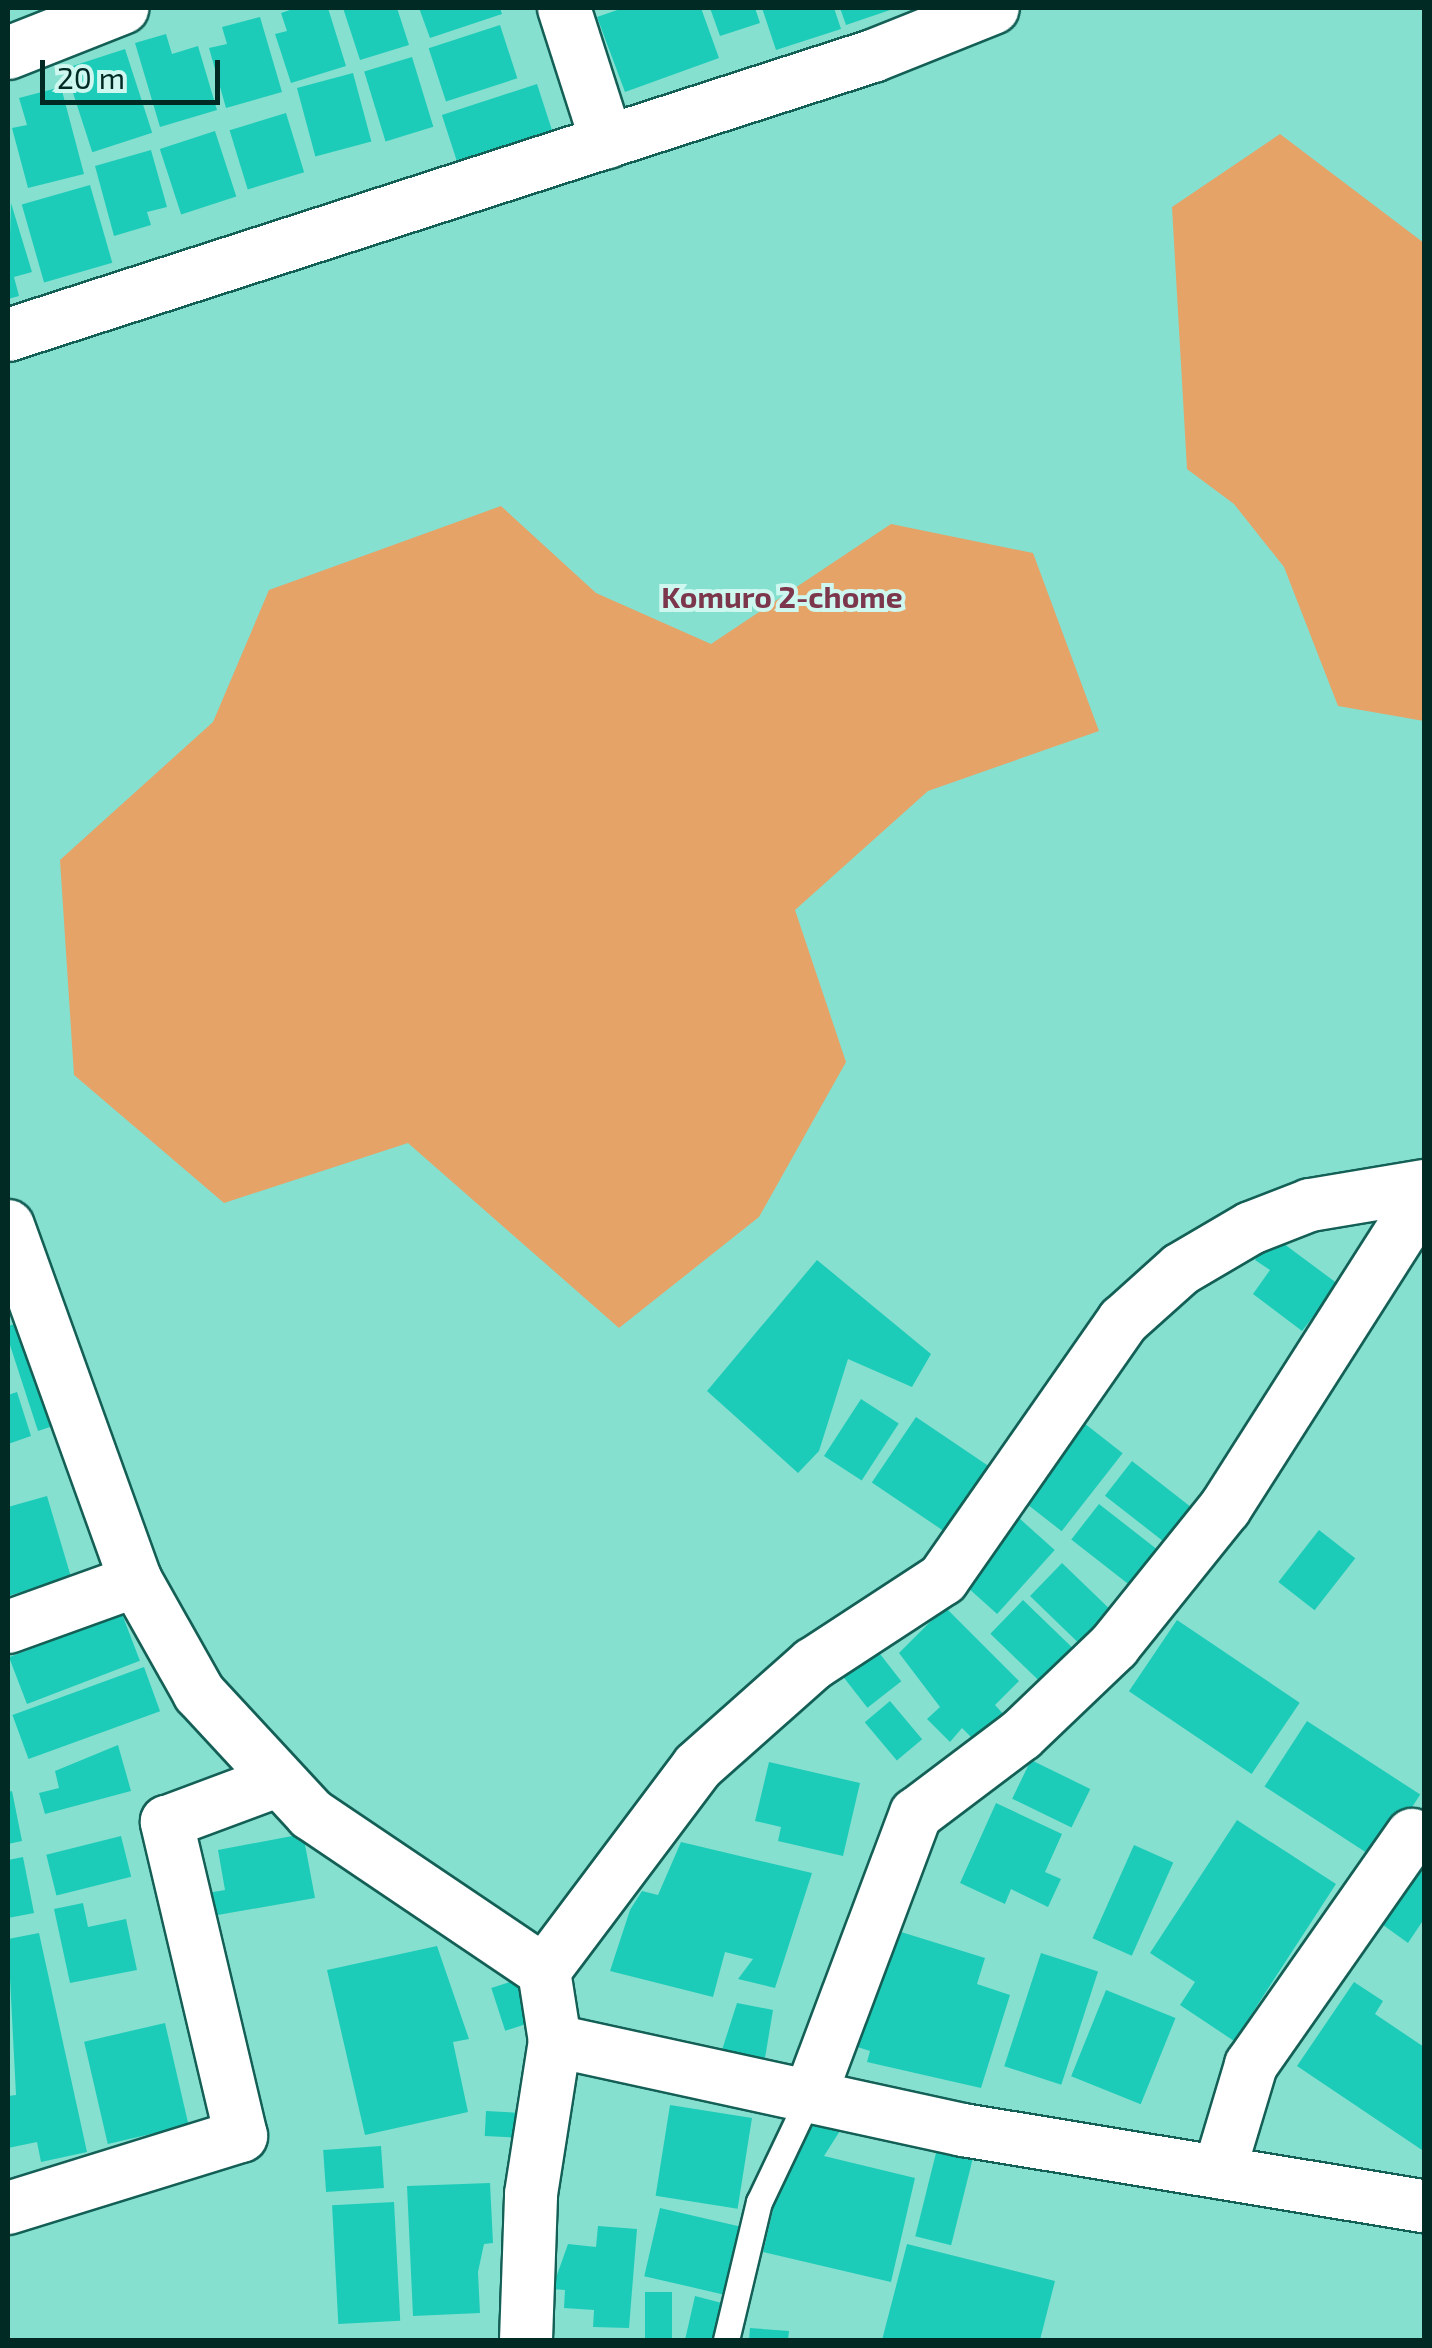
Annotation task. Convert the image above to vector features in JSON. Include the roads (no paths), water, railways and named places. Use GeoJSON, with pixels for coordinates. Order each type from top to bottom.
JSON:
{"type":"FeatureCollection","features":[{"type":"Feature","properties":{"kind":"street"},"geometry":{"type":"LineString","coordinates":[[8,53],[122,8]]}},
{"type":"Feature","properties":{"kind":"street"},"geometry":{"type":"LineString","coordinates":[[564,8],[608,142]]}},
{"type":"Feature","properties":{"kind":"street"},"geometry":{"type":"LineString","coordinates":[[8,335],[608,142],[993,8]]}},
{"type":"Feature","properties":{"kind":"street"},"geometry":{"type":"LineString","coordinates":[[544,1971],[698,1766],[812,1664],[944,1579],[1123,1320],[1181,1269],[1310,1204],[1424,1186]]}},
{"type":"Feature","properties":{"kind":"street"},"geometry":{"type":"LineString","coordinates":[[812,2090],[916,1814],[1021,1735],[1114,1646],[1225,1508],[1424,1196]]}},
{"type":"Feature","properties":{"kind":"street"},"geometry":{"type":"LineString","coordinates":[[8,1226],[136,1581],[200,1693],[277,1781],[544,1971],[555,2041],[530,2194],[526,2340]]}},
{"type":"Feature","properties":{"kind":"street"},"geometry":{"type":"LineString","coordinates":[[8,1627],[136,1581]]}},
{"type":"Feature","properties":{"kind":"street"},"geometry":{"type":"LineString","coordinates":[[8,2208],[241,2136],[168,1822],[277,1781]]}},
{"type":"Feature","properties":{"kind":"street"},"geometry":{"type":"LineString","coordinates":[[1219,2172],[1251,2065],[1412,1835]]}},
{"type":"Feature","properties":{"kind":"street"},"geometry":{"type":"LineString","coordinates":[[555,2041],[812,2090],[964,2130],[1424,2206]]}},
{"type":"Feature","properties":{"kind":"lane"},"geometry":{"type":"LineString","coordinates":[[726,2340],[759,2202],[812,2090]]}},
{"type":"Feature","properties":{"kind":"district","name":"Komuro 2-chome"},"geometry":{"type":"Point","coordinates":[782,596]}}]}
